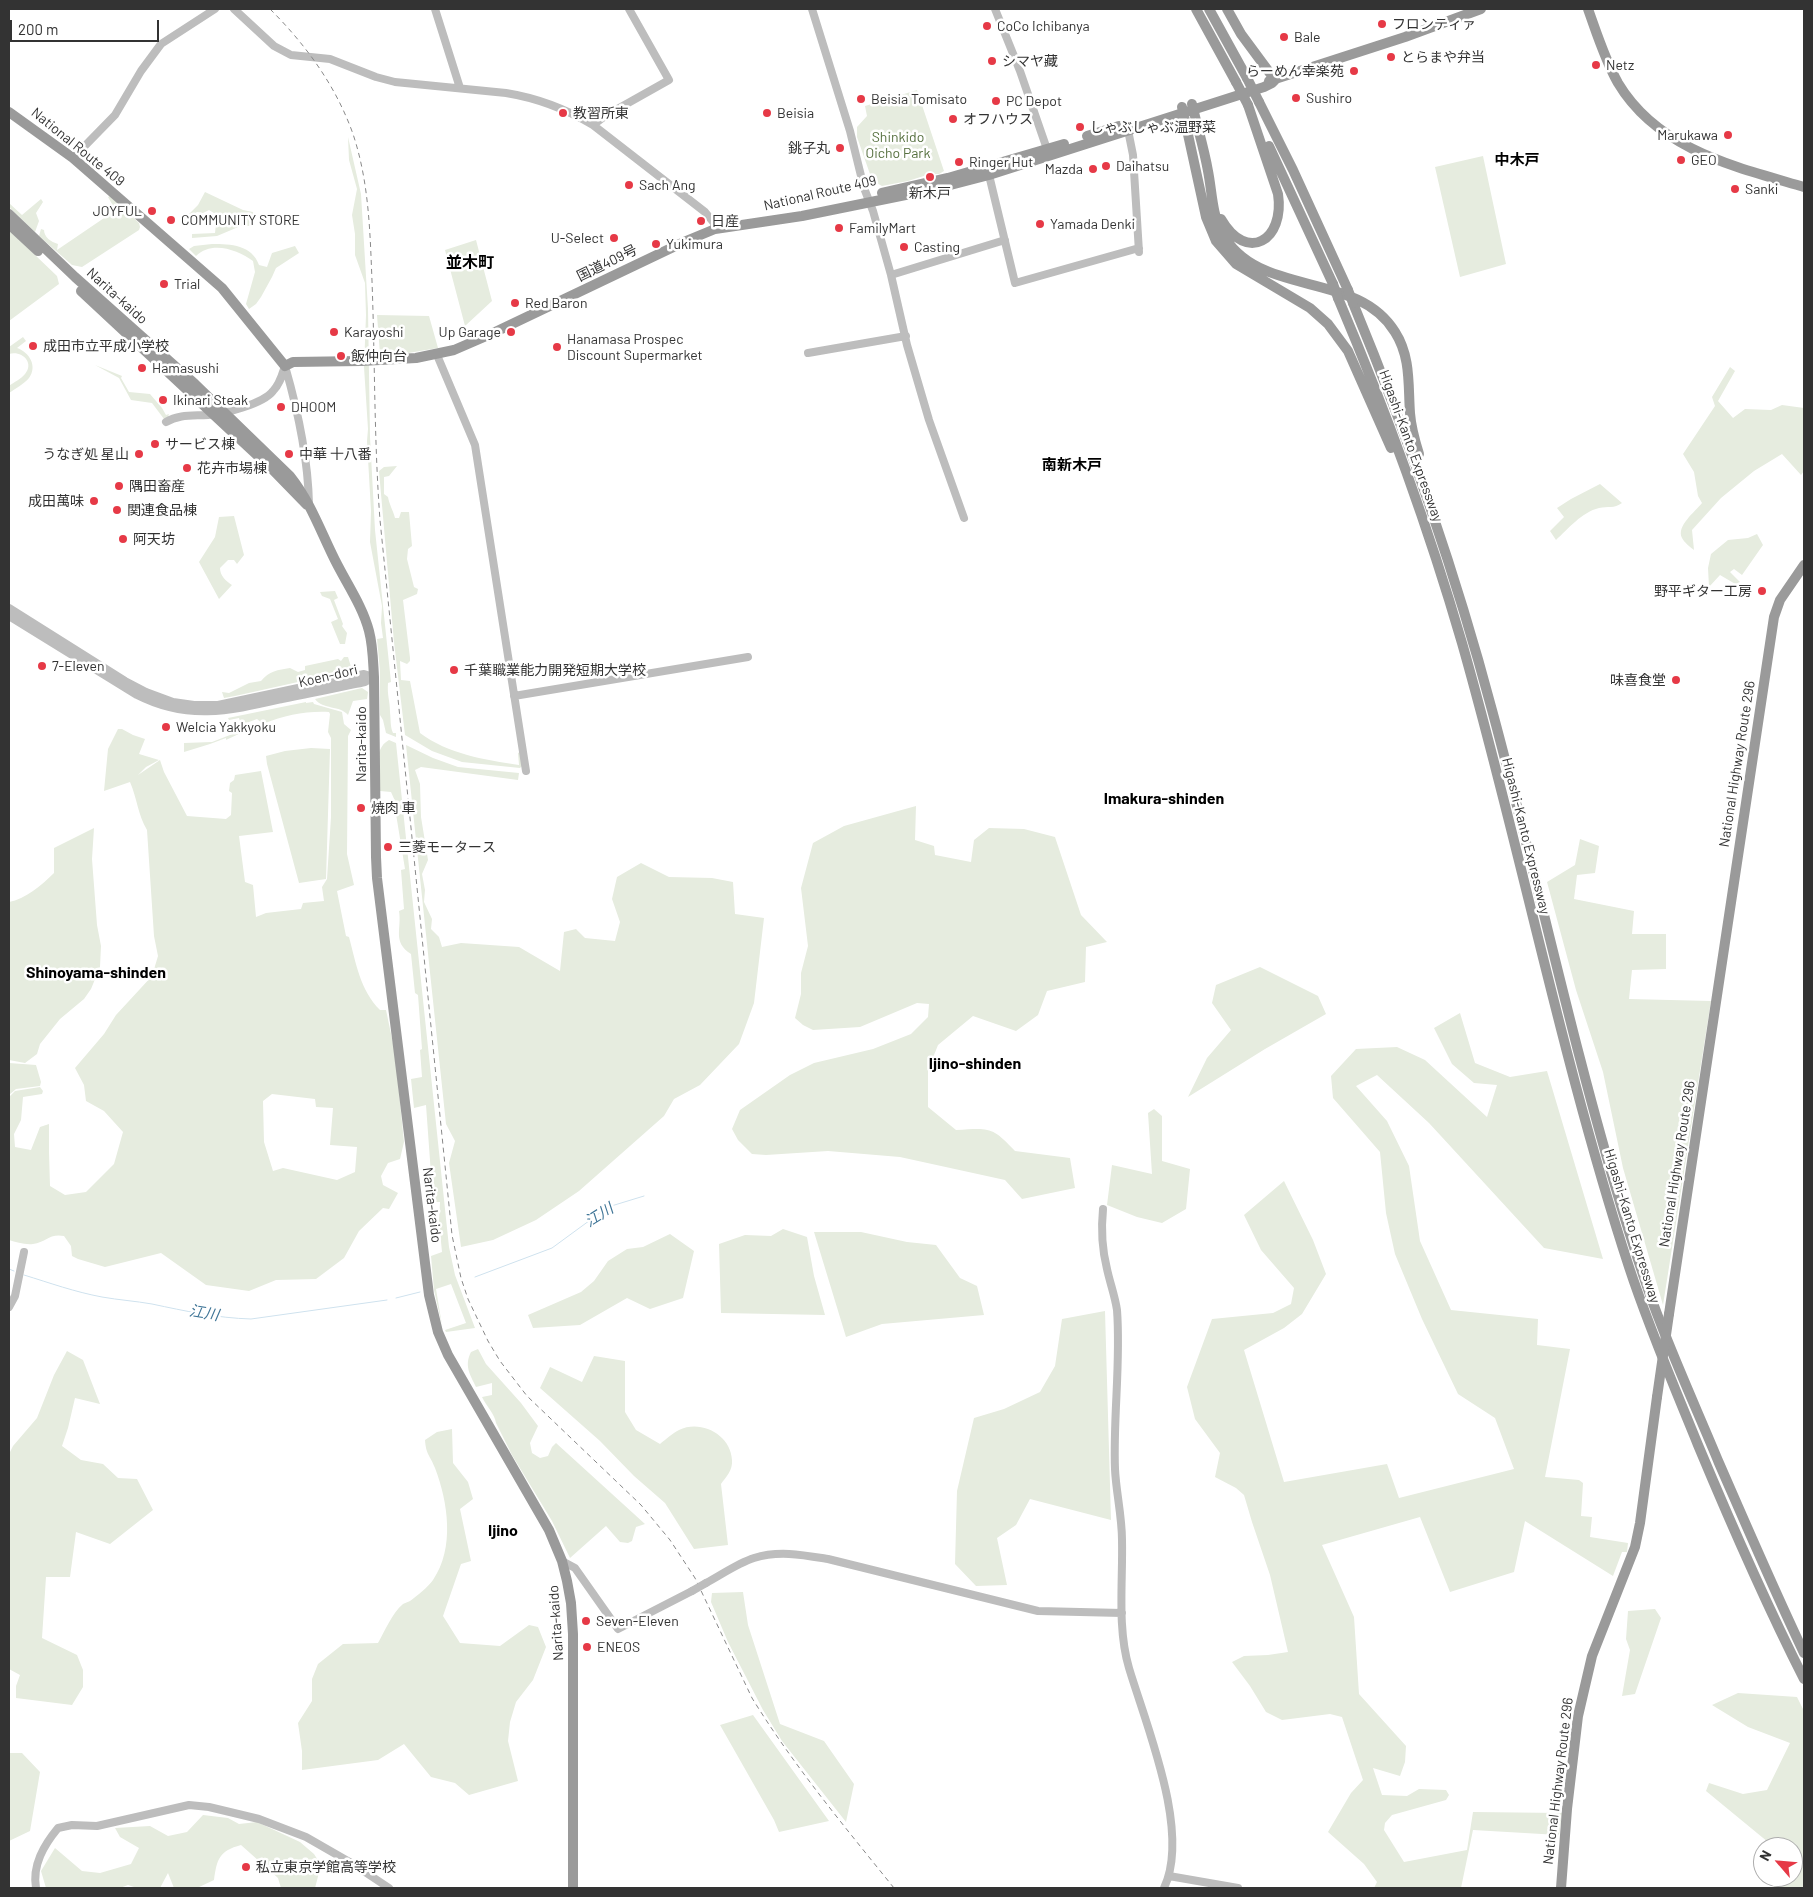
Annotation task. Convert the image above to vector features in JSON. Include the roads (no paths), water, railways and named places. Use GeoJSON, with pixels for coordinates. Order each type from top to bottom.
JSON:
{"type":"FeatureCollection","features":[{"type":"Feature","properties":{"kind":"highway","name":"Higashi-Kanto Expressway"},"geometry":{"type":"LineString","coordinates":[[1196,9],[1248,105],[1304,219],[1333,284],[1382,405],[1429,536],[1462,645],[1596,1158],[1626,1259],[1650,1329],[1736,1535],[1764,1598],[1804,1679]]}},
{"type":"Feature","properties":{"kind":"highway","name":"Higashi-Kanto Expressway"},"geometry":{"type":"LineString","coordinates":[[1209,9],[1293,170],[1348,290],[1392,399],[1435,519],[1475,650],[1513,790],[1599,1128],[1622,1209],[1660,1323],[1772,1584],[1804,1652]]}},
{"type":"Feature","properties":{"kind":"highway"},"geometry":{"type":"LineString","coordinates":[[1227,9],[1241,34],[1275,80]]}},
{"type":"Feature","properties":{"kind":"highway","name":"National Route 409"},"geometry":{"type":"LineString","coordinates":[[869,199],[1128,130],[1188,108],[1222,93],[1275,80],[1405,37],[1480,9]]}},
{"type":"Feature","properties":{"kind":"highway"},"geometry":{"type":"LineString","coordinates":[[1588,9],[1600,43],[1619,85],[1634,104],[1654,124],[1676,141],[1708,157],[1804,187]]}},
{"type":"Feature","properties":{"kind":"highway"},"geometry":{"type":"LineString","coordinates":[[1213,205],[1230,232],[1244,242],[1258,242],[1266,238],[1272,233],[1278,220],[1280,203],[1278,194],[1248,105]]}},
{"type":"Feature","properties":{"kind":"highway","name":"National Route 409"},"geometry":{"type":"LineString","coordinates":[[751,223],[801,209],[935,190],[989,175],[1048,152],[1188,108]]}},
{"type":"Feature","properties":{"kind":"highway"},"geometry":{"type":"LineString","coordinates":[[1188,108],[1208,169],[1217,223],[1222,234],[1234,249],[1250,262],[1274,275],[1327,288],[1359,300],[1373,309],[1390,325],[1399,339],[1406,358],[1412,425],[1435,519]]}},
{"type":"Feature","properties":{"kind":"highway"},"geometry":{"type":"LineString","coordinates":[[1188,108],[1204,208],[1212,234],[1221,248],[1236,264],[1310,308],[1337,334],[1361,377],[1429,536]]}},
{"type":"Feature","properties":{"kind":"highway","name":"National Route 409"},"geometry":{"type":"LineString","coordinates":[[9,112],[73,158],[222,288],[285,366]]}},
{"type":"Feature","properties":{"kind":"highway","name":"Narita-kaido"},"geometry":{"type":"LineString","coordinates":[[9,214],[226,413],[290,476],[304,493],[332,555],[362,612],[372,648],[374,677],[377,871],[429,1295],[438,1332],[455,1370],[549,1530],[562,1561],[571,1603],[573,1634],[573,1888]]}},
{"type":"Feature","properties":{"kind":"highway","name":"国道409号"},"geometry":{"type":"LineString","coordinates":[[285,366],[293,362],[360,361],[437,355],[454,350],[492,334],[686,240],[716,229],[751,223]]}},
{"type":"Feature","properties":{"kind":"highway","name":"Narita-kaido"},"geometry":{"type":"LineString","coordinates":[[9,224],[214,415],[309,507]]}},
{"type":"Feature","properties":{"kind":"highway","name":"National Highway Route 296"},"geometry":{"type":"LineString","coordinates":[[1561,1888],[1565,1826],[1579,1708],[1592,1656],[1635,1547],[1668,1314],[1774,617],[1785,592],[1804,565]]}},
{"type":"Feature","properties":{"kind":"street"},"geometry":{"type":"LineString","coordinates":[[73,158],[115,115],[141,71],[161,44],[215,9]]}},
{"type":"Feature","properties":{"kind":"street"},"geometry":{"type":"LineString","coordinates":[[234,9],[274,46],[291,55],[312,56],[330,60],[395,82],[525,96],[559,108],[593,125],[705,212],[714,223],[716,229]]}},
{"type":"Feature","properties":{"kind":"street"},"geometry":{"type":"LineString","coordinates":[[435,9],[460,88]]}},
{"type":"Feature","properties":{"kind":"street"},"geometry":{"type":"LineString","coordinates":[[593,125],[605,116],[669,80],[629,9]]}},
{"type":"Feature","properties":{"kind":"street"},"geometry":{"type":"LineString","coordinates":[[810,9],[850,131],[891,275],[929,420],[964,518]]}},
{"type":"Feature","properties":{"kind":"street"},"geometry":{"type":"LineString","coordinates":[[995,9],[1023,79],[1048,152]]}},
{"type":"Feature","properties":{"kind":"street"},"geometry":{"type":"LineString","coordinates":[[989,175],[1013,280],[1017,284],[1139,251],[1132,155],[1128,130]]}},
{"type":"Feature","properties":{"kind":"street"},"geometry":{"type":"LineString","coordinates":[[891,275],[1005,240]]}},
{"type":"Feature","properties":{"kind":"street"},"geometry":{"type":"LineString","coordinates":[[808,353],[906,336]]}},
{"type":"Feature","properties":{"kind":"street"},"geometry":{"type":"LineString","coordinates":[[437,355],[475,445],[526,771]]}},
{"type":"Feature","properties":{"kind":"street"},"geometry":{"type":"LineString","coordinates":[[166,422],[180,416],[226,413],[270,395],[278,385],[285,366]]}},
{"type":"Feature","properties":{"kind":"street"},"geometry":{"type":"LineString","coordinates":[[285,366],[297,409],[308,478],[309,507]]}},
{"type":"Feature","properties":{"kind":"street","name":"Koen-dori"},"geometry":{"type":"LineString","coordinates":[[9,608],[125,681],[149,694],[173,702],[218,706],[364,674],[374,677]]}},
{"type":"Feature","properties":{"kind":"street","name":"Koen-dori"},"geometry":{"type":"LineString","coordinates":[[9,616],[137,695],[158,704],[180,710],[208,712],[233,710],[365,682],[374,677]]}},
{"type":"Feature","properties":{"kind":"street"},"geometry":{"type":"LineString","coordinates":[[514,696],[748,657]]}},
{"type":"Feature","properties":{"kind":"street"},"geometry":{"type":"LineString","coordinates":[[1103,1209],[1104,1256],[1117,1308],[1118,1362],[1115,1469],[1122,1538],[1122,1635],[1126,1655],[1156,1751],[1170,1817],[1172,1839],[1169,1876],[1164,1888]]}},
{"type":"Feature","properties":{"kind":"street"},"geometry":{"type":"LineString","coordinates":[[9,1308],[15,1296],[24,1252]]}},
{"type":"Feature","properties":{"kind":"street"},"geometry":{"type":"LineString","coordinates":[[562,1561],[575,1568],[618,1629],[753,1558],[774,1554],[801,1554],[837,1561],[1038,1610],[1122,1614]]}},
{"type":"Feature","properties":{"kind":"street"},"geometry":{"type":"LineString","coordinates":[[36,1888],[36,1870],[40,1855],[58,1828],[72,1825],[97,1826],[189,1805],[209,1806],[259,1819],[297,1833],[353,1864],[390,1888]]}},
{"type":"Feature","properties":{"kind":"street"},"geometry":{"type":"LineString","coordinates":[[1169,1876],[1238,1888]]}},
{"type":"Feature","properties":{"kind":"waterway","name":"江川"},"geometry":{"type":"LineString","coordinates":[[475,1277],[552,1248],[608,1207],[644,1196]]}},
{"type":"Feature","properties":{"kind":"waterway","name":"江川"},"geometry":{"type":"LineString","coordinates":[[9,1269],[14,1271]]}},
{"type":"Feature","properties":{"kind":"waterway","name":"江川"},"geometry":{"type":"LineString","coordinates":[[24,1275],[102,1297],[152,1304],[201,1314],[251,1319],[387,1300]]}},
{"type":"Feature","properties":{"kind":"waterway","name":"江川"},"geometry":{"type":"LineString","coordinates":[[396,1298],[420,1292]]}},
{"type":"Feature","properties":{"kind":"railway"},"geometry":{"type":"LineString","coordinates":[[270,9],[308,52],[338,99],[353,134],[366,188],[371,262],[380,520],[452,1235],[461,1278],[468,1299],[488,1341],[500,1361],[527,1396],[641,1505],[670,1540],[695,1578],[752,1698],[768,1723],[820,1795],[894,1888]]}},
{"type":"Feature","properties":{"kind":"place","name":"フロンティァ"},"geometry":{"type":"Point","coordinates":[1382,24]}},
{"type":"Feature","properties":{"kind":"place","name":"CoCo Ichibanya"},"geometry":{"type":"Point","coordinates":[987,26]}},
{"type":"Feature","properties":{"kind":"place","name":"Bale"},"geometry":{"type":"Point","coordinates":[1284,37]}},
{"type":"Feature","properties":{"kind":"place","name":"とらまや弁当"},"geometry":{"type":"Point","coordinates":[1391,57]}},
{"type":"Feature","properties":{"kind":"place","name":"シマヤ藏"},"geometry":{"type":"Point","coordinates":[992,61]}},
{"type":"Feature","properties":{"kind":"place","name":"Netz"},"geometry":{"type":"Point","coordinates":[1596,65]}},
{"type":"Feature","properties":{"kind":"place","name":"らーめん幸楽苑"},"geometry":{"type":"Point","coordinates":[1354,71]}},
{"type":"Feature","properties":{"kind":"place","name":"Sushiro"},"geometry":{"type":"Point","coordinates":[1296,98]}},
{"type":"Feature","properties":{"kind":"place","name":"Beisia Tomisato"},"geometry":{"type":"Point","coordinates":[861,99]}},
{"type":"Feature","properties":{"kind":"place","name":"PC Depot"},"geometry":{"type":"Point","coordinates":[996,101]}},
{"type":"Feature","properties":{"kind":"place","name":"教習所東"},"geometry":{"type":"Point","coordinates":[563,113]}},
{"type":"Feature","properties":{"kind":"place","name":"Beisia"},"geometry":{"type":"Point","coordinates":[767,113]}},
{"type":"Feature","properties":{"kind":"place","name":"オフハウス"},"geometry":{"type":"Point","coordinates":[953,119]}},
{"type":"Feature","properties":{"kind":"place","name":"しゃぶしゃぶ温野菜"},"geometry":{"type":"Point","coordinates":[1080,127]}},
{"type":"Feature","properties":{"kind":"place","name":"Marukawa"},"geometry":{"type":"Point","coordinates":[1728,135]}},
{"type":"Feature","properties":{"kind":"place","name":"銚子丸"},"geometry":{"type":"Point","coordinates":[840,148]}},
{"type":"Feature","properties":{"kind":"place","name":"GEO"},"geometry":{"type":"Point","coordinates":[1681,160]}},
{"type":"Feature","properties":{"kind":"place","name":"Ringer Hut"},"geometry":{"type":"Point","coordinates":[959,162]}},
{"type":"Feature","properties":{"kind":"place","name":"Daihatsu"},"geometry":{"type":"Point","coordinates":[1106,166]}},
{"type":"Feature","properties":{"kind":"place","name":"Mazda"},"geometry":{"type":"Point","coordinates":[1093,169]}},
{"type":"Feature","properties":{"kind":"place","name":"新木戸"},"geometry":{"type":"Point","coordinates":[930,177]}},
{"type":"Feature","properties":{"kind":"place","name":"Sach Ang"},"geometry":{"type":"Point","coordinates":[629,185]}},
{"type":"Feature","properties":{"kind":"place","name":"Sanki"},"geometry":{"type":"Point","coordinates":[1735,189]}},
{"type":"Feature","properties":{"kind":"place","name":"JOYFUL"},"geometry":{"type":"Point","coordinates":[152,211]}},
{"type":"Feature","properties":{"kind":"place","name":"COMMUNITY STORE"},"geometry":{"type":"Point","coordinates":[171,220]}},
{"type":"Feature","properties":{"kind":"place","name":"日産"},"geometry":{"type":"Point","coordinates":[701,221]}},
{"type":"Feature","properties":{"kind":"place","name":"Yamada Denki"},"geometry":{"type":"Point","coordinates":[1040,224]}},
{"type":"Feature","properties":{"kind":"place","name":"FamilyMart"},"geometry":{"type":"Point","coordinates":[839,228]}},
{"type":"Feature","properties":{"kind":"place","name":"U-Select"},"geometry":{"type":"Point","coordinates":[614,238]}},
{"type":"Feature","properties":{"kind":"place","name":"Yukimura"},"geometry":{"type":"Point","coordinates":[656,244]}},
{"type":"Feature","properties":{"kind":"place","name":"Casting"},"geometry":{"type":"Point","coordinates":[904,247]}},
{"type":"Feature","properties":{"kind":"place","name":"Trial"},"geometry":{"type":"Point","coordinates":[164,284]}},
{"type":"Feature","properties":{"kind":"place","name":"Red Baron"},"geometry":{"type":"Point","coordinates":[515,303]}},
{"type":"Feature","properties":{"kind":"place","name":"Karayoshi"},"geometry":{"type":"Point","coordinates":[334,332]}},
{"type":"Feature","properties":{"kind":"place","name":"Up Garage"},"geometry":{"type":"Point","coordinates":[511,332]}},
{"type":"Feature","properties":{"kind":"place","name":"成田市立平成小学校"},"geometry":{"type":"Point","coordinates":[33,346]}},
{"type":"Feature","properties":{"kind":"place","name":"Hanamasa Prospec Discount Supermarket"},"geometry":{"type":"Point","coordinates":[557,347]}},
{"type":"Feature","properties":{"kind":"place","name":"飯仲向台"},"geometry":{"type":"Point","coordinates":[341,356]}},
{"type":"Feature","properties":{"kind":"place","name":"Hamasushi"},"geometry":{"type":"Point","coordinates":[142,368]}},
{"type":"Feature","properties":{"kind":"place","name":"Ikinari Steak"},"geometry":{"type":"Point","coordinates":[163,400]}},
{"type":"Feature","properties":{"kind":"place","name":"DHOOM"},"geometry":{"type":"Point","coordinates":[281,407]}},
{"type":"Feature","properties":{"kind":"place","name":"サービス棟"},"geometry":{"type":"Point","coordinates":[155,444]}},
{"type":"Feature","properties":{"kind":"place","name":"うなぎ処 星山"},"geometry":{"type":"Point","coordinates":[139,454]}},
{"type":"Feature","properties":{"kind":"place","name":"中華 十八番"},"geometry":{"type":"Point","coordinates":[289,454]}},
{"type":"Feature","properties":{"kind":"place","name":"花卉市場棟"},"geometry":{"type":"Point","coordinates":[187,468]}},
{"type":"Feature","properties":{"kind":"place","name":"隅田畜産"},"geometry":{"type":"Point","coordinates":[119,486]}},
{"type":"Feature","properties":{"kind":"place","name":"成田萬味"},"geometry":{"type":"Point","coordinates":[94,501]}},
{"type":"Feature","properties":{"kind":"place","name":"関連食品棟"},"geometry":{"type":"Point","coordinates":[117,510]}},
{"type":"Feature","properties":{"kind":"place","name":"阿天坊"},"geometry":{"type":"Point","coordinates":[123,539]}},
{"type":"Feature","properties":{"kind":"place","name":"野平ギター工房"},"geometry":{"type":"Point","coordinates":[1762,591]}},
{"type":"Feature","properties":{"kind":"place","name":"7-Eleven"},"geometry":{"type":"Point","coordinates":[42,666]}},
{"type":"Feature","properties":{"kind":"place","name":"千葉職業能力開発短期大学校"},"geometry":{"type":"Point","coordinates":[454,670]}},
{"type":"Feature","properties":{"kind":"place","name":"味喜食堂"},"geometry":{"type":"Point","coordinates":[1676,680]}},
{"type":"Feature","properties":{"kind":"place","name":"Welcia Yakkyoku"},"geometry":{"type":"Point","coordinates":[166,727]}},
{"type":"Feature","properties":{"kind":"place","name":"焼肉 車"},"geometry":{"type":"Point","coordinates":[361,808]}},
{"type":"Feature","properties":{"kind":"place","name":"三菱モータース"},"geometry":{"type":"Point","coordinates":[388,847]}},
{"type":"Feature","properties":{"kind":"place","name":"Seven-Eleven"},"geometry":{"type":"Point","coordinates":[586,1621]}},
{"type":"Feature","properties":{"kind":"place","name":"ENEOS"},"geometry":{"type":"Point","coordinates":[587,1647]}},
{"type":"Feature","properties":{"kind":"place","name":"私立東京学館高等学校"},"geometry":{"type":"Point","coordinates":[246,1867]}},
{"type":"Feature","properties":{"kind":"district","name":"中木戸"},"geometry":{"type":"Point","coordinates":[1517,160]}},
{"type":"Feature","properties":{"kind":"district","name":"並木町"},"geometry":{"type":"Point","coordinates":[470,263]}},
{"type":"Feature","properties":{"kind":"district","name":"南新木戸"},"geometry":{"type":"Point","coordinates":[1072,465]}},
{"type":"Feature","properties":{"kind":"district","name":"Imakura-shinden"},"geometry":{"type":"Point","coordinates":[1164,799]}},
{"type":"Feature","properties":{"kind":"district","name":"Shinoyama-shinden"},"geometry":{"type":"Point","coordinates":[96,973]}},
{"type":"Feature","properties":{"kind":"district","name":"Ijino-shinden"},"geometry":{"type":"Point","coordinates":[975,1064]}},
{"type":"Feature","properties":{"kind":"district","name":"Ijino"},"geometry":{"type":"Point","coordinates":[503,1531]}},
{"type":"Feature","properties":{"kind":"park label","name":"Shinkido Oicho Park"},"geometry":{"type":"Point","coordinates":[898,146]}}]}
